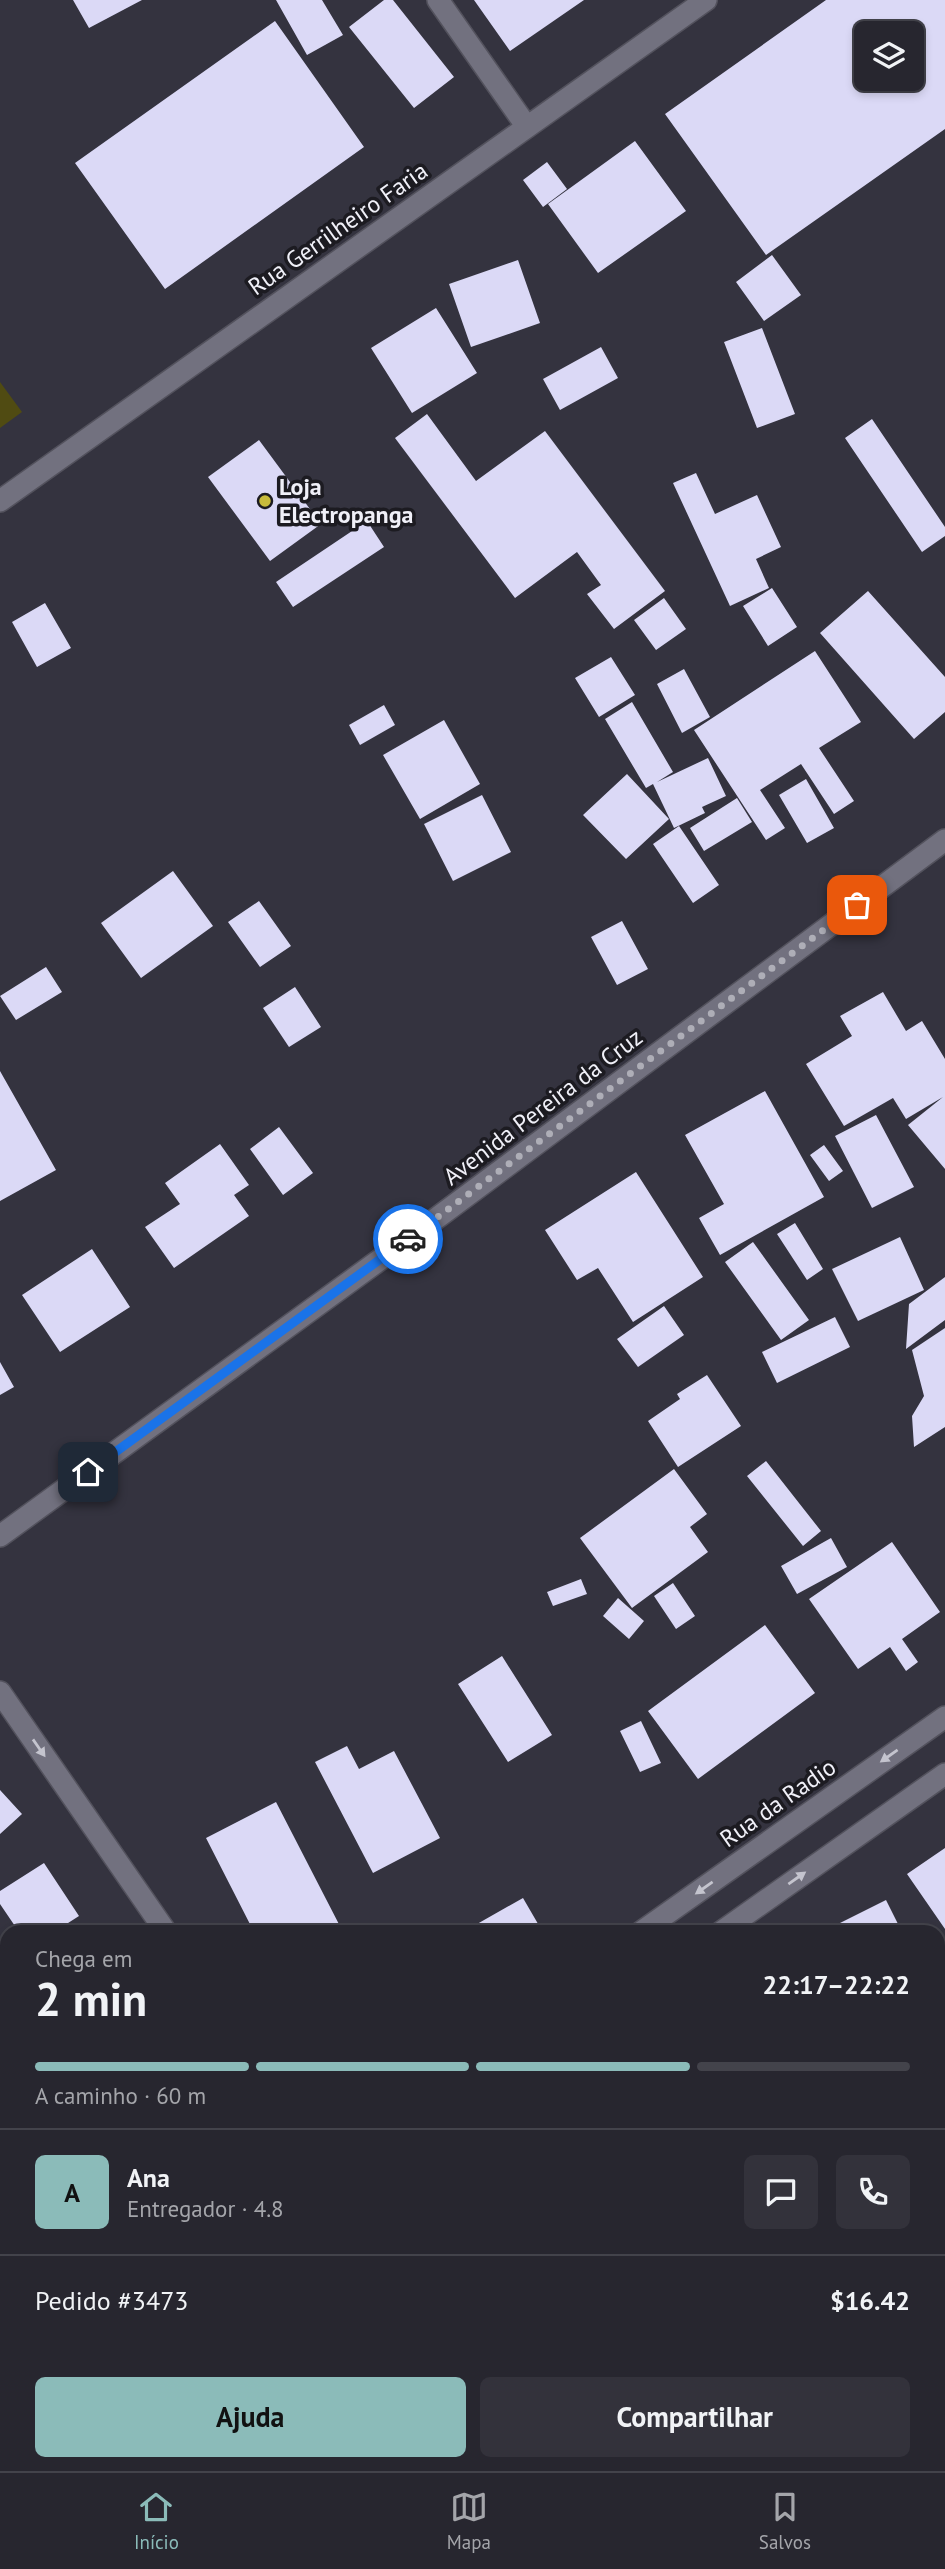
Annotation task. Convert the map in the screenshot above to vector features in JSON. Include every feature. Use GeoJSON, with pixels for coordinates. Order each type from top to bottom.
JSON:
{"type":"FeatureCollection","features":[{"type":"Feature","properties":{"kind":"street"},"geometry":{"type":"LineString","coordinates":[[438,0],[527,127]]}},
{"type":"Feature","properties":{"kind":"street","name":"Rua Gerrilheiro Faria"},"geometry":{"type":"LineString","coordinates":[[0,501],[706,0]]}},
{"type":"Feature","properties":{"kind":"street","name":"Avenida Pereira da Cruz"},"geometry":{"type":"LineString","coordinates":[[0,1536],[418,1232],[945,840]]}},
{"type":"Feature","properties":{"kind":"street"},"geometry":{"type":"LineString","coordinates":[[0,1692],[161,1925]]}},
{"type":"Feature","properties":{"kind":"street","name":"Rua da Radio"},"geometry":{"type":"LineString","coordinates":[[651,1925],[945,1717]]}},
{"type":"Feature","properties":{"kind":"street"},"geometry":{"type":"LineString","coordinates":[[731,1925],[945,1774]]}},
{"type":"Feature","properties":{"kind":"shaded area"},"geometry":{"type":"Polygon","coordinates":[[[0,382],[22,412],[0,428],[0,382]]]}},
{"type":"Feature","properties":{"kind":"building"},"geometry":{"type":"Polygon","coordinates":[[[73,0],[142,0],[89,28],[73,0]]]}},
{"type":"Feature","properties":{"kind":"building"},"geometry":{"type":"Polygon","coordinates":[[[276,0],[322,0],[343,35],[307,55],[276,0]]]}},
{"type":"Feature","properties":{"kind":"building"},"geometry":{"type":"Polygon","coordinates":[[[384,0],[393,0],[454,77],[414,108],[349,27],[384,0]]]}},
{"type":"Feature","properties":{"kind":"building"},"geometry":{"type":"Polygon","coordinates":[[[474,0],[584,0],[510,51],[474,0]]]}},
{"type":"Feature","properties":{"kind":"building"},"geometry":{"type":"Polygon","coordinates":[[[826,0],[945,0],[945,129],[766,255],[665,114],[826,0]]]}},
{"type":"Feature","properties":{"kind":"building"},"geometry":{"type":"Polygon","coordinates":[[[275,21],[364,147],[165,289],[75,163],[275,21]]]}},
{"type":"Feature","properties":{"kind":"building"},"geometry":{"type":"Polygon","coordinates":[[[635,141],[686,211],[598,273],[548,204],[635,141]]]}},
{"type":"Feature","properties":{"kind":"building"},"geometry":{"type":"Polygon","coordinates":[[[547,162],[567,189],[543,207],[523,180],[547,162]]]}},
{"type":"Feature","properties":{"kind":"building"},"geometry":{"type":"Polygon","coordinates":[[[772,255],[801,295],[764,321],[736,282],[772,255]]]}},
{"type":"Feature","properties":{"kind":"building"},"geometry":{"type":"Polygon","coordinates":[[[518,260],[540,323],[471,347],[449,284],[518,260]]]}},
{"type":"Feature","properties":{"kind":"building"},"geometry":{"type":"Polygon","coordinates":[[[436,308],[477,373],[412,413],[371,348],[436,308]]]}},
{"type":"Feature","properties":{"kind":"building"},"geometry":{"type":"Polygon","coordinates":[[[762,328],[795,414],[757,428],[724,342],[762,328]]]}},
{"type":"Feature","properties":{"kind":"building"},"geometry":{"type":"Polygon","coordinates":[[[601,347],[618,378],[560,410],[543,379],[601,347]]]}},
{"type":"Feature","properties":{"kind":"building"},"geometry":{"type":"Polygon","coordinates":[[[427,414],[476,481],[545,431],[665,591],[614,629],[587,594],[601,585],[577,552],[515,598],[395,438],[427,414]]]}},
{"type":"Feature","properties":{"kind":"building"},"geometry":{"type":"Polygon","coordinates":[[[872,419],[945,527],[945,536],[922,552],[845,438],[872,419]]]}},
{"type":"Feature","properties":{"kind":"building","name":"Loja Electropanga"},"geometry":{"type":"Polygon","coordinates":[[[259,440],[321,524],[270,561],[208,477],[259,440]]]}},
{"type":"Feature","properties":{"kind":"building"},"geometry":{"type":"Polygon","coordinates":[[[696,473],[715,514],[757,495],[781,547],[756,559],[769,588],[730,606],[673,483],[696,473]]]}},
{"type":"Feature","properties":{"kind":"building"},"geometry":{"type":"Polygon","coordinates":[[[367,521],[384,547],[293,607],[276,582],[367,521]]]}},
{"type":"Feature","properties":{"kind":"building"},"geometry":{"type":"Polygon","coordinates":[[[772,588],[797,627],[768,646],[743,606],[772,588]]]}},
{"type":"Feature","properties":{"kind":"building"},"geometry":{"type":"Polygon","coordinates":[[[868,591],[945,677],[945,712],[914,739],[820,633],[868,591]]]}},
{"type":"Feature","properties":{"kind":"building"},"geometry":{"type":"Polygon","coordinates":[[[664,598],[686,629],[656,650],[634,620],[664,598]]]}},
{"type":"Feature","properties":{"kind":"building"},"geometry":{"type":"Polygon","coordinates":[[[45,603],[71,648],[37,667],[12,622],[45,603]]]}},
{"type":"Feature","properties":{"kind":"building"},"geometry":{"type":"Polygon","coordinates":[[[815,651],[861,722],[819,748],[854,801],[834,814],[801,764],[760,790],[785,828],[766,840],[694,730],[815,651]]]}},
{"type":"Feature","properties":{"kind":"building"},"geometry":{"type":"Polygon","coordinates":[[[611,657],[635,695],[599,717],[575,678],[611,657]]]}},
{"type":"Feature","properties":{"kind":"building"},"geometry":{"type":"Polygon","coordinates":[[[684,669],[710,717],[682,733],[657,684],[684,669]]]}},
{"type":"Feature","properties":{"kind":"building"},"geometry":{"type":"Polygon","coordinates":[[[632,702],[673,772],[657,782],[708,758],[726,796],[702,807],[705,813],[674,828],[653,784],[646,788],[605,719],[632,702]]]}},
{"type":"Feature","properties":{"kind":"building"},"geometry":{"type":"Polygon","coordinates":[[[384,705],[395,725],[360,745],[349,725],[384,705]]]}},
{"type":"Feature","properties":{"kind":"building"},"geometry":{"type":"Polygon","coordinates":[[[444,720],[480,784],[420,819],[383,755],[444,720]]]}},
{"type":"Feature","properties":{"kind":"building"},"geometry":{"type":"Polygon","coordinates":[[[627,774],[669,819],[626,859],[583,815],[627,774]]]}},
{"type":"Feature","properties":{"kind":"building"},"geometry":{"type":"Polygon","coordinates":[[[806,779],[834,828],[807,843],[779,795],[806,779]]]}},
{"type":"Feature","properties":{"kind":"building"},"geometry":{"type":"Polygon","coordinates":[[[482,795],[511,852],[453,881],[424,824],[482,795]]]}},
{"type":"Feature","properties":{"kind":"building"},"geometry":{"type":"Polygon","coordinates":[[[737,798],[752,822],[704,851],[690,828],[737,798]]]}},
{"type":"Feature","properties":{"kind":"building"},"geometry":{"type":"Polygon","coordinates":[[[679,826],[719,885],[693,903],[653,844],[679,826]]]}},
{"type":"Feature","properties":{"kind":"building"},"geometry":{"type":"Polygon","coordinates":[[[173,871],[213,926],[141,978],[101,923],[173,871]]]}},
{"type":"Feature","properties":{"kind":"building"},"geometry":{"type":"Polygon","coordinates":[[[259,901],[291,946],[260,967],[228,922],[259,901]]]}},
{"type":"Feature","properties":{"kind":"building"},"geometry":{"type":"Polygon","coordinates":[[[622,921],[648,969],[617,985],[591,937],[622,921]]]}},
{"type":"Feature","properties":{"kind":"building"},"geometry":{"type":"Polygon","coordinates":[[[46,967],[62,992],[16,1020],[0,996],[46,967]]]}},
{"type":"Feature","properties":{"kind":"building"},"geometry":{"type":"Polygon","coordinates":[[[295,987],[321,1027],[289,1047],[263,1008],[295,987]]]}},
{"type":"Feature","properties":{"kind":"building"},"geometry":{"type":"Polygon","coordinates":[[[883,992],[906,1031],[922,1021],[945,1059],[945,1169],[908,1125],[943,1097],[906,1119],[893,1098],[844,1126],[806,1064],[852,1036],[840,1016],[883,992]]]}},
{"type":"Feature","properties":{"kind":"building"},"geometry":{"type":"Polygon","coordinates":[[[0,1071],[56,1170],[0,1201],[0,1071]]]}},
{"type":"Feature","properties":{"kind":"building"},"geometry":{"type":"Polygon","coordinates":[[[765,1091],[824,1197],[720,1255],[699,1218],[724,1204],[685,1135],[765,1091]]]}},
{"type":"Feature","properties":{"kind":"building"},"geometry":{"type":"Polygon","coordinates":[[[876,1115],[914,1187],[872,1208],[835,1136],[876,1115]]]}},
{"type":"Feature","properties":{"kind":"building"},"geometry":{"type":"Polygon","coordinates":[[[279,1127],[313,1173],[283,1195],[250,1149],[279,1127]]]}},
{"type":"Feature","properties":{"kind":"building"},"geometry":{"type":"Polygon","coordinates":[[[220,1144],[249,1185],[234,1195],[249,1216],[174,1268],[145,1227],[180,1204],[165,1183],[220,1144]]]}},
{"type":"Feature","properties":{"kind":"building"},"geometry":{"type":"Polygon","coordinates":[[[824,1145],[843,1171],[829,1181],[810,1155],[824,1145]]]}},
{"type":"Feature","properties":{"kind":"building"},"geometry":{"type":"Polygon","coordinates":[[[636,1172],[703,1277],[633,1322],[598,1268],[577,1280],[545,1230],[636,1172]]]}},
{"type":"Feature","properties":{"kind":"building"},"geometry":{"type":"Polygon","coordinates":[[[795,1223],[823,1269],[807,1280],[777,1234],[795,1223]]]}},
{"type":"Feature","properties":{"kind":"building"},"geometry":{"type":"Polygon","coordinates":[[[900,1237],[924,1290],[858,1321],[832,1269],[900,1237]]]}},
{"type":"Feature","properties":{"kind":"building"},"geometry":{"type":"Polygon","coordinates":[[[753,1242],[809,1320],[781,1340],[725,1262],[753,1242]]]}},
{"type":"Feature","properties":{"kind":"building"},"geometry":{"type":"Polygon","coordinates":[[[92,1249],[130,1307],[60,1352],[22,1295],[92,1249]]]}},
{"type":"Feature","properties":{"kind":"building"},"geometry":{"type":"Polygon","coordinates":[[[945,1277],[945,1320],[906,1349],[909,1304],[945,1277]]]}},
{"type":"Feature","properties":{"kind":"building"},"geometry":{"type":"Polygon","coordinates":[[[664,1306],[684,1335],[638,1367],[617,1339],[664,1306]]]}},
{"type":"Feature","properties":{"kind":"building"},"geometry":{"type":"Polygon","coordinates":[[[835,1317],[850,1347],[777,1383],[762,1352],[835,1317]]]}},
{"type":"Feature","properties":{"kind":"building"},"geometry":{"type":"Polygon","coordinates":[[[945,1328],[945,1427],[914,1447],[912,1416],[924,1396],[912,1350],[945,1328]]]}},
{"type":"Feature","properties":{"kind":"building"},"geometry":{"type":"Polygon","coordinates":[[[0,1362],[14,1387],[0,1395],[0,1362]]]}},
{"type":"Feature","properties":{"kind":"building"},"geometry":{"type":"Polygon","coordinates":[[[707,1375],[741,1426],[678,1467],[648,1421],[680,1399],[677,1394],[707,1375]]]}},
{"type":"Feature","properties":{"kind":"building"},"geometry":{"type":"Polygon","coordinates":[[[766,1461],[821,1531],[803,1546],[747,1476],[766,1461]]]}},
{"type":"Feature","properties":{"kind":"building"},"geometry":{"type":"Polygon","coordinates":[[[674,1469],[707,1514],[690,1527],[708,1552],[632,1608],[580,1538],[674,1469]]]}},
{"type":"Feature","properties":{"kind":"building"},"geometry":{"type":"Polygon","coordinates":[[[831,1538],[847,1567],[797,1594],[781,1566],[831,1538]]]}},
{"type":"Feature","properties":{"kind":"building"},"geometry":{"type":"Polygon","coordinates":[[[892,1542],[940,1612],[902,1639],[918,1662],[906,1671],[890,1647],[858,1669],[809,1599],[892,1542]]]}},
{"type":"Feature","properties":{"kind":"building"},"geometry":{"type":"Polygon","coordinates":[[[581,1579],[587,1594],[553,1606],[547,1592],[581,1579]]]}},
{"type":"Feature","properties":{"kind":"building"},"geometry":{"type":"Polygon","coordinates":[[[673,1583],[695,1616],[676,1629],[654,1596],[673,1583]]]}},
{"type":"Feature","properties":{"kind":"building"},"geometry":{"type":"Polygon","coordinates":[[[618,1598],[644,1621],[629,1639],[603,1616],[618,1598]]]}},
{"type":"Feature","properties":{"kind":"building"},"geometry":{"type":"Polygon","coordinates":[[[765,1625],[815,1693],[698,1779],[648,1711],[765,1625]]]}},
{"type":"Feature","properties":{"kind":"building"},"geometry":{"type":"Polygon","coordinates":[[[502,1656],[552,1735],[508,1762],[458,1684],[502,1656]]]}},
{"type":"Feature","properties":{"kind":"building"},"geometry":{"type":"Polygon","coordinates":[[[641,1721],[661,1763],[640,1772],[620,1731],[641,1721]]]}},
{"type":"Feature","properties":{"kind":"building"},"geometry":{"type":"Polygon","coordinates":[[[347,1746],[359,1769],[394,1751],[440,1838],[373,1873],[315,1762],[347,1746]]]}},
{"type":"Feature","properties":{"kind":"building"},"geometry":{"type":"Polygon","coordinates":[[[0,1790],[22,1814],[0,1834],[0,1790]]]}},
{"type":"Feature","properties":{"kind":"building"},"geometry":{"type":"Polygon","coordinates":[[[276,1802],[339,1925],[250,1925],[206,1838],[276,1802]]]}},
{"type":"Feature","properties":{"kind":"building"},"geometry":{"type":"Polygon","coordinates":[[[945,1848],[945,1925],[942,1925],[907,1874],[945,1848]]]}},
{"type":"Feature","properties":{"kind":"building"},"geometry":{"type":"Polygon","coordinates":[[[44,1863],[79,1916],[65,1925],[14,1925],[0,1904],[0,1891],[44,1863]]]}},
{"type":"Feature","properties":{"kind":"building"},"geometry":{"type":"Polygon","coordinates":[[[523,1898],[539,1925],[475,1925],[523,1898]]]}},
{"type":"Feature","properties":{"kind":"building"},"geometry":{"type":"Polygon","coordinates":[[[886,1900],[898,1925],[836,1925],[886,1900]]]}},
{"type":"Feature","properties":{"kind":"way so far"},"geometry":{"type":"LineString","coordinates":[[408,1239],[857,905]]}},
{"type":"Feature","properties":{"kind":"place","name":"Loja Electropanga"},"geometry":{"type":"Point","coordinates":[265,501]}},
{"type":"Feature","properties":{"kind":"route"},"geometry":{"type":"LineString","coordinates":[[88,1472],[408,1239]]}}]}
